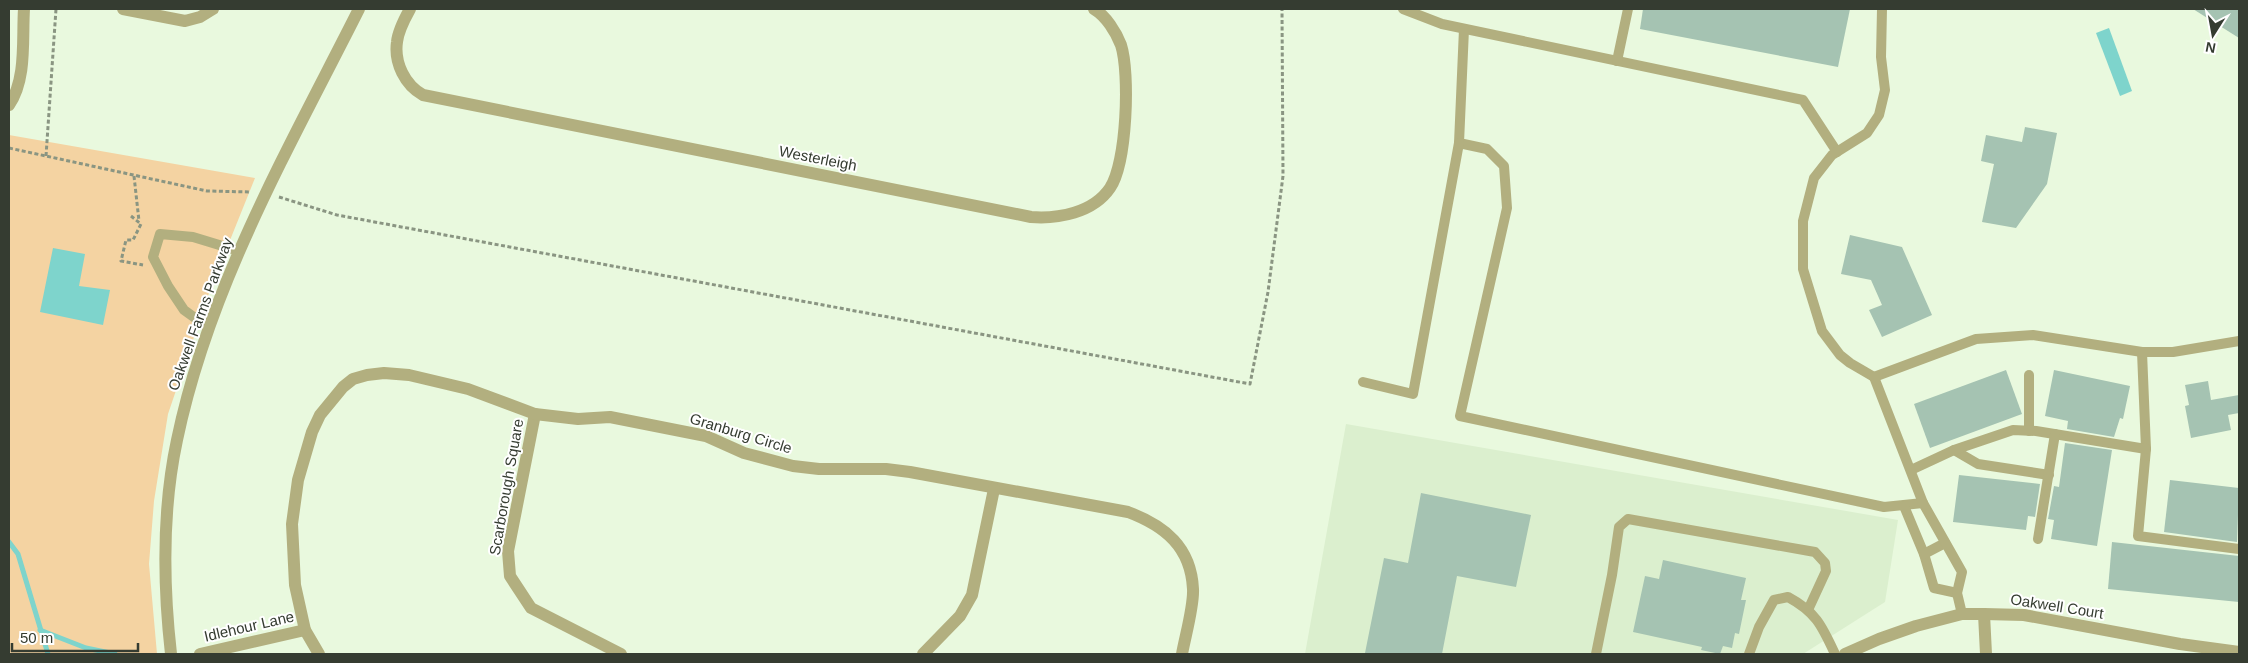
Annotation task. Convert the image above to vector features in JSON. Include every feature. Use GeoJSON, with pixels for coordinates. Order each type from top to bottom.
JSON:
{"type":"FeatureCollection","features":[{"type":"Feature","properties":{"kind":"street"},"geometry":{"type":"LineString","coordinates":[[9,105],[15,95],[20,79],[24,9]]}},
{"type":"Feature","properties":{"kind":"street"},"geometry":{"type":"LineString","coordinates":[[123,9],[185,21],[200,17],[213,9]]}},
{"type":"Feature","properties":{"kind":"street","name":"Oakwell Farms Parkway"},"geometry":{"type":"LineString","coordinates":[[171,654],[166,612],[165,551],[176,441],[189,389],[209,328],[239,252],[359,9]]}},
{"type":"Feature","properties":{"kind":"street","name":"Westerleigh"},"geometry":{"type":"LineString","coordinates":[[410,9],[397,40],[396,52],[402,75],[415,91],[423,95],[1021,215],[1046,218],[1068,215],[1090,205],[1110,189],[1121,156],[1124,139],[1125,87],[1123,55],[1120,44],[1110,25],[1094,9]]}},
{"type":"Feature","properties":{"kind":"street","name":"Granburg Circle"},"geometry":{"type":"LineString","coordinates":[[319,654],[305,630],[295,585],[292,555],[292,524],[298,480],[312,432],[320,415],[343,387],[353,380],[367,375],[384,373],[409,375],[468,389],[535,414],[578,419],[610,417],[706,436],[744,453],[794,466],[819,469],[886,469],[1128,512],[1152,521],[1172,537],[1189,566],[1194,591],[1182,654]]}},
{"type":"Feature","properties":{"kind":"street","name":"Scarborough Square"},"geometry":{"type":"LineString","coordinates":[[535,414],[508,551],[510,576],[530,608],[621,654]]}},
{"type":"Feature","properties":{"kind":"street"},"geometry":{"type":"LineString","coordinates":[[923,654],[960,616],[972,595],[994,489]]}},
{"type":"Feature","properties":{"kind":"street","name":"Oakwell Court"},"geometry":{"type":"LineString","coordinates":[[1845,654],[1897,632],[1962,614],[2024,615],[2179,649],[2239,652]]}},
{"type":"Feature","properties":{"kind":"street"},"geometry":{"type":"LineString","coordinates":[[1984,614],[1986,654]]}},
{"type":"Feature","properties":{"kind":"street","name":"Idlehour Lane"},"geometry":{"type":"LineString","coordinates":[[200,654],[305,630]]}},
{"type":"Feature","properties":{"kind":"lane"},"geometry":{"type":"LineString","coordinates":[[1403,9],[1442,24],[1803,100],[1836,152]]}},
{"type":"Feature","properties":{"kind":"lane"},"geometry":{"type":"LineString","coordinates":[[1618,61],[1628,9]]}},
{"type":"Feature","properties":{"kind":"lane"},"geometry":{"type":"LineString","coordinates":[[1882,9],[1882,57],[1885,90],[1879,115],[1867,133],[1836,152],[1814,178],[1803,222],[1803,269],[1826,336],[1840,355],[1850,364],[1874,377],[1923,503],[1962,572],[1957,593],[1962,614]]}},
{"type":"Feature","properties":{"kind":"lane"},"geometry":{"type":"LineString","coordinates":[[1363,382],[1413,394],[1459,143],[1464,29]]}},
{"type":"Feature","properties":{"kind":"lane"},"geometry":{"type":"LineString","coordinates":[[1459,143],[1487,149],[1504,166],[1507,208],[1460,416],[1884,507],[1923,503]]}},
{"type":"Feature","properties":{"kind":"lane"},"geometry":{"type":"LineString","coordinates":[[209,328],[184,310],[168,286],[153,257],[160,234],[193,237],[239,252]]}},
{"type":"Feature","properties":{"kind":"lane"},"geometry":{"type":"LineString","coordinates":[[1874,377],[1976,339],[2033,335],[2142,352],[2173,352],[2239,341]]}},
{"type":"Feature","properties":{"kind":"lane"},"geometry":{"type":"LineString","coordinates":[[2142,352],[2146,449],[2138,536],[2239,549]]}},
{"type":"Feature","properties":{"kind":"lane"},"geometry":{"type":"LineString","coordinates":[[2029,375],[2029,430]]}},
{"type":"Feature","properties":{"kind":"lane"},"geometry":{"type":"LineString","coordinates":[[1911,470],[1954,450],[2013,430],[2029,430],[2110,445],[2146,449]]}},
{"type":"Feature","properties":{"kind":"lane"},"geometry":{"type":"LineString","coordinates":[[2038,539],[2055,434]]}},
{"type":"Feature","properties":{"kind":"lane"},"geometry":{"type":"LineString","coordinates":[[1954,450],[1978,464],[2049,475]]}},
{"type":"Feature","properties":{"kind":"lane"},"geometry":{"type":"LineString","coordinates":[[1904,506],[1924,554],[1934,588],[1957,593]]}},
{"type":"Feature","properties":{"kind":"lane"},"geometry":{"type":"LineString","coordinates":[[1596,654],[1612,575],[1619,528],[1628,519],[1815,552],[1825,563],[1826,571],[1808,610]]}},
{"type":"Feature","properties":{"kind":"lane"},"geometry":{"type":"LineString","coordinates":[[1924,554],[1946,543]]}},
{"type":"Feature","properties":{"kind":"lane"},"geometry":{"type":"LineString","coordinates":[[1749,654],[1759,627],[1774,600],[1788,597],[1805,606],[1820,624],[1835,654]]}},
{"type":"Feature","properties":{"kind":"path"},"geometry":{"type":"LineString","coordinates":[[46,156],[56,9]]}},
{"type":"Feature","properties":{"kind":"path"},"geometry":{"type":"LineString","coordinates":[[286,199],[338,215],[1250,384],[1268,292],[1283,176],[1282,9]]}},
{"type":"Feature","properties":{"kind":"path"},"geometry":{"type":"LineString","coordinates":[[9,148],[207,190],[247,192]]}},
{"type":"Feature","properties":{"kind":"path"},"geometry":{"type":"LineString","coordinates":[[134,176],[139,222],[141,224],[135,238],[133,240],[126,240],[121,261],[149,266]]}},
{"type":"Feature","properties":{"kind":"path"},"geometry":{"type":"LineString","coordinates":[[131,216],[139,222]]}},
{"type":"Feature","properties":{"kind":"shaded area"},"geometry":{"type":"Polygon","coordinates":[[[9,135],[255,178],[210,290],[168,414],[154,501],[149,564],[157,654],[9,654],[9,135]]]}},
{"type":"Feature","properties":{"kind":"shaded area"},"geometry":{"type":"Polygon","coordinates":[[[1346,424],[1898,520],[1885,602],[1803,654],[1305,654],[1346,424]]]}},
{"type":"Feature","properties":{"kind":"water"},"geometry":{"type":"Polygon","coordinates":[[[2109,28],[2132,91],[2120,96],[2096,33],[2109,28]]]}},
{"type":"Feature","properties":{"kind":"water"},"geometry":{"type":"Polygon","coordinates":[[[53,248],[85,254],[79,286],[110,290],[103,325],[40,312],[53,248]]]}},
{"type":"Feature","properties":{"kind":"building"},"geometry":{"type":"Polygon","coordinates":[[[1643,9],[1850,9],[1838,67],[1640,29],[1643,9]]]}},
{"type":"Feature","properties":{"kind":"building"},"geometry":{"type":"Polygon","coordinates":[[[2193,9],[2239,9],[2239,38],[2193,9]]]}},
{"type":"Feature","properties":{"kind":"building"},"geometry":{"type":"Polygon","coordinates":[[[2025,127],[2057,133],[2047,184],[2016,228],[1982,222],[1994,164],[1981,161],[1986,135],[2022,142],[2025,127]]]}},
{"type":"Feature","properties":{"kind":"building"},"geometry":{"type":"Polygon","coordinates":[[[1850,235],[1902,247],[1932,315],[1882,337],[1869,310],[1882,305],[1871,280],[1841,274],[1850,235]]]}},
{"type":"Feature","properties":{"kind":"building"},"geometry":{"type":"Polygon","coordinates":[[[2006,370],[2022,414],[1930,448],[1914,404],[2006,370]]]}},
{"type":"Feature","properties":{"kind":"building"},"geometry":{"type":"Polygon","coordinates":[[[2054,370],[2130,386],[2123,419],[2120,418],[2114,437],[2067,429],[2068,421],[2045,416],[2054,370]]]}},
{"type":"Feature","properties":{"kind":"building"},"geometry":{"type":"Polygon","coordinates":[[[2208,381],[2211,400],[2239,395],[2239,413],[2228,415],[2231,430],[2191,438],[2185,406],[2189,405],[2185,385],[2208,381]]]}},
{"type":"Feature","properties":{"kind":"building"},"geometry":{"type":"Polygon","coordinates":[[[2065,443],[2112,450],[2097,546],[2051,539],[2054,520],[2048,519],[2054,486],[2059,487],[2065,443]]]}},
{"type":"Feature","properties":{"kind":"building"},"geometry":{"type":"Polygon","coordinates":[[[1959,475],[2040,484],[2035,517],[2028,516],[2026,530],[1953,522],[1959,475]]]}},
{"type":"Feature","properties":{"kind":"building"},"geometry":{"type":"Polygon","coordinates":[[[2170,480],[2239,488],[2237,542],[2164,532],[2170,480]]]}},
{"type":"Feature","properties":{"kind":"building"},"geometry":{"type":"Polygon","coordinates":[[[1421,493],[1531,515],[1516,587],[1457,576],[1442,654],[1365,653],[1384,558],[1408,563],[1421,493]]]}},
{"type":"Feature","properties":{"kind":"building"},"geometry":{"type":"Polygon","coordinates":[[[2112,542],[2239,556],[2239,602],[2108,589],[2112,542]]]}},
{"type":"Feature","properties":{"kind":"building"},"geometry":{"type":"Polygon","coordinates":[[[1663,560],[1746,578],[1741,600],[1746,600],[1739,634],[1735,633],[1732,648],[1723,646],[1720,654],[1701,650],[1702,647],[1633,632],[1645,576],[1659,579],[1663,560]]]}},
{"type":"Feature","properties":{"kind":"waterway"},"geometry":{"type":"LineString","coordinates":[[9,542],[18,554],[48,654]]}},
{"type":"Feature","properties":{"kind":"waterway"},"geometry":{"type":"LineString","coordinates":[[40,630],[86,648],[115,654]]}}]}
